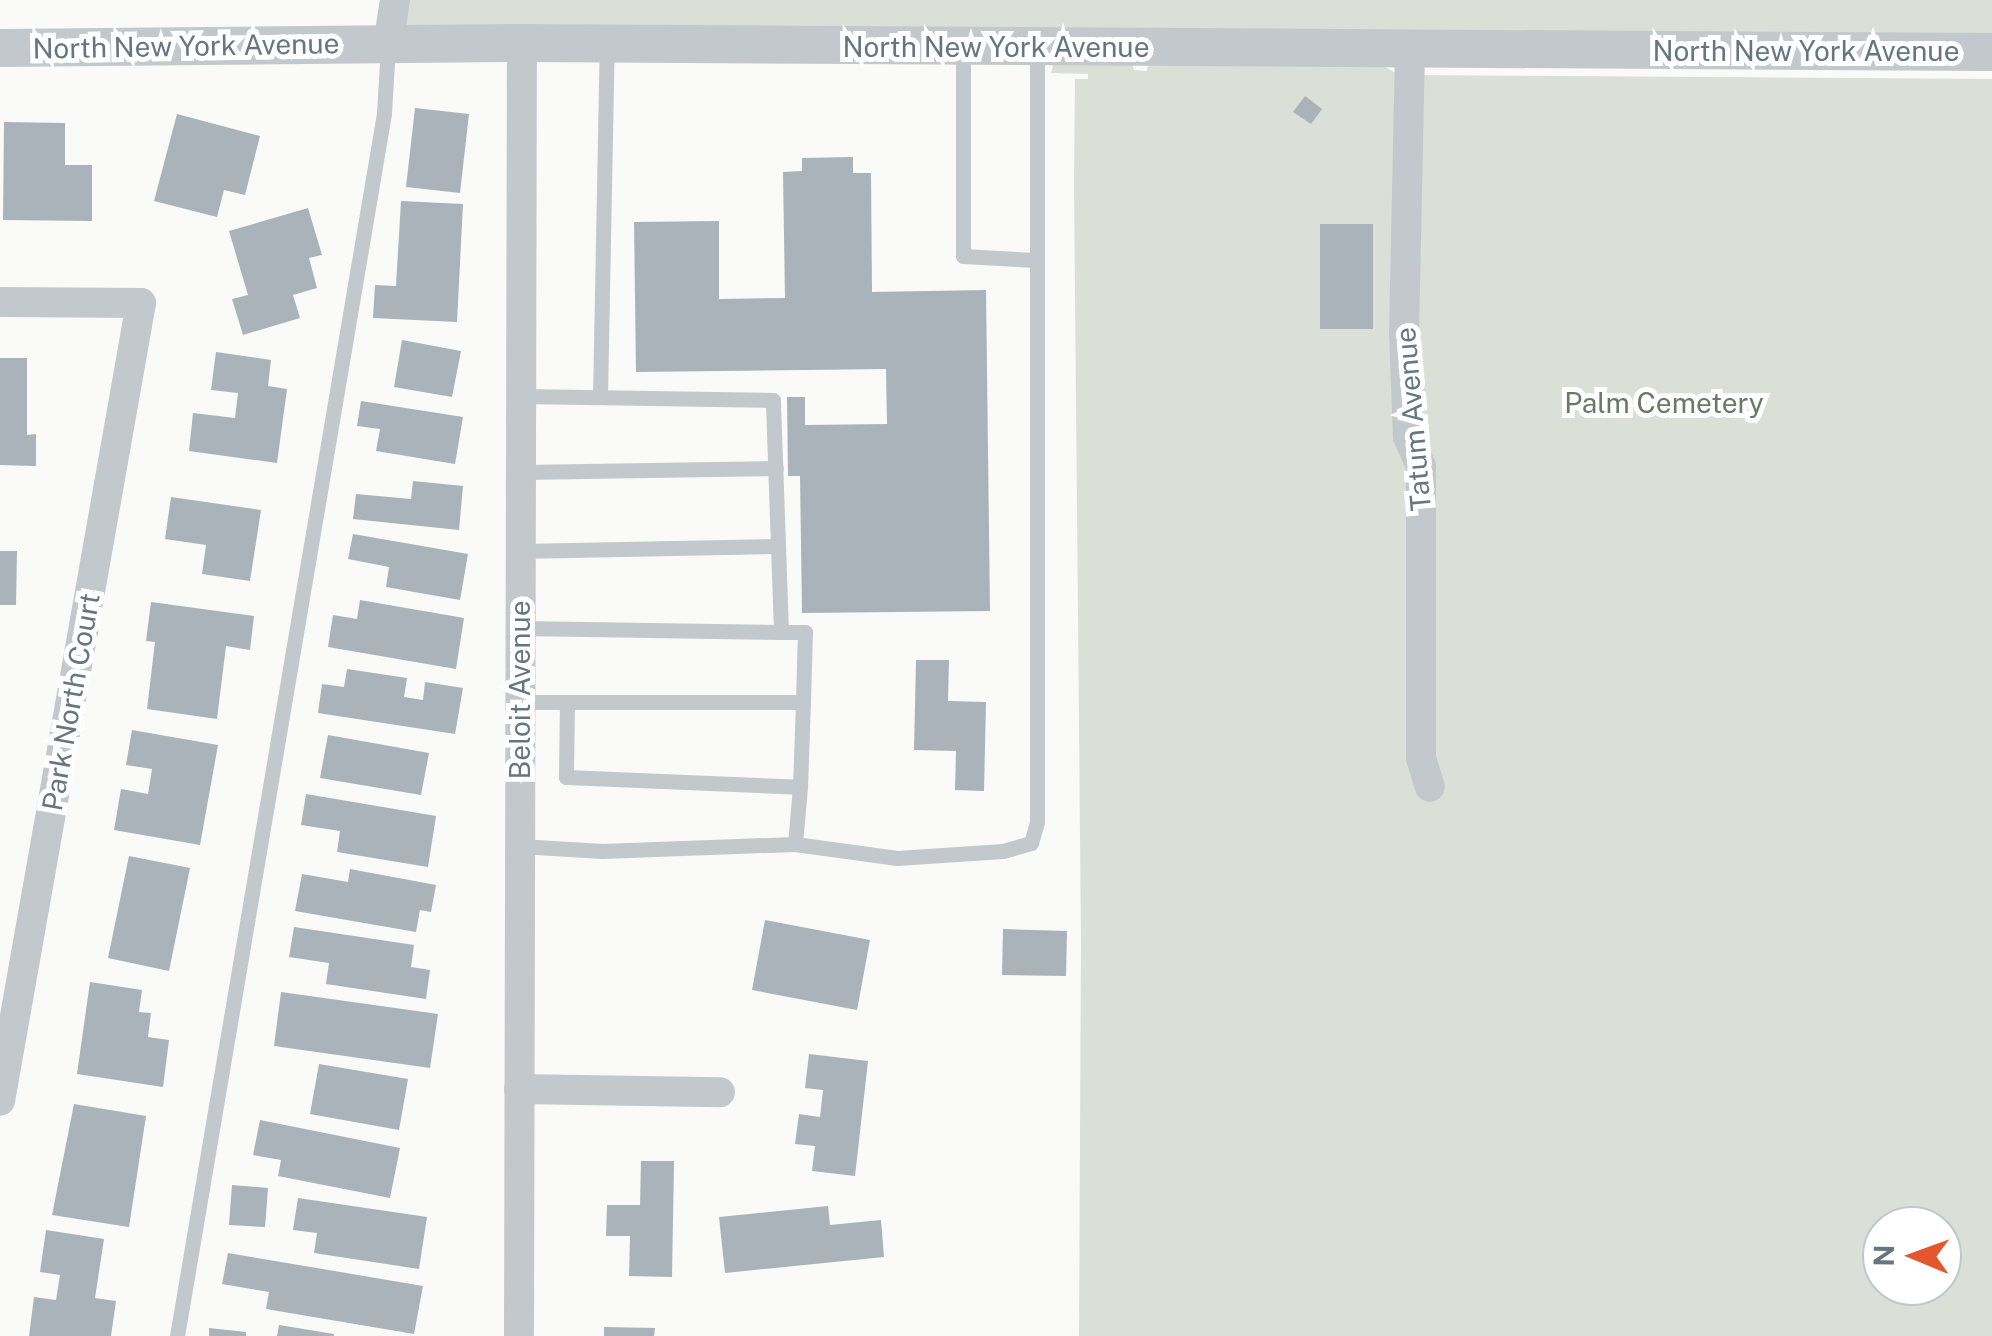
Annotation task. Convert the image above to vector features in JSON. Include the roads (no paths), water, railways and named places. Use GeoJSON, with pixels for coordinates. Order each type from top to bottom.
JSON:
{"type":"FeatureCollection","features":[{"type":"Feature","properties":{"kind":"street"},"geometry":{"type":"LineString","coordinates":[[388,44],[395,0]]}},
{"type":"Feature","properties":{"kind":"street","name":"North New York Avenue"},"geometry":{"type":"LineString","coordinates":[[0,48],[522,43],[1992,52]]}},
{"type":"Feature","properties":{"kind":"street","name":"Beloit Avenue"},"geometry":{"type":"LineString","coordinates":[[519,1336],[522,43]]}},
{"type":"Feature","properties":{"kind":"street","name":"Tatum Avenue"},"geometry":{"type":"LineString","coordinates":[[1410,50],[1404,333],[1408,437],[1421,466],[1421,758],[1430,787]]}},
{"type":"Feature","properties":{"kind":"street","name":"Park North Court"},"geometry":{"type":"LineString","coordinates":[[0,302],[141,304],[1,1090]]}},
{"type":"Feature","properties":{"kind":"street"},"geometry":{"type":"LineString","coordinates":[[520,1089],[720,1092]]}},
{"type":"Feature","properties":{"kind":"lane"},"geometry":{"type":"LineString","coordinates":[[176,1336],[384,112],[388,44]]}},
{"type":"Feature","properties":{"kind":"lane"},"geometry":{"type":"LineString","coordinates":[[600,397],[607,44]]}},
{"type":"Feature","properties":{"kind":"lane"},"geometry":{"type":"LineString","coordinates":[[963,46],[963,256],[1035,260]]}},
{"type":"Feature","properties":{"kind":"lane"},"geometry":{"type":"LineString","coordinates":[[520,846],[602,851],[795,844],[897,858],[1003,851],[1032,843],[1037,822],[1036,47]]}},
{"type":"Feature","properties":{"kind":"lane"},"geometry":{"type":"LineString","coordinates":[[521,396],[774,400],[781,632]]}},
{"type":"Feature","properties":{"kind":"lane"},"geometry":{"type":"LineString","coordinates":[[521,472],[776,468]]}},
{"type":"Feature","properties":{"kind":"lane"},"geometry":{"type":"LineString","coordinates":[[520,551],[778,546]]}},
{"type":"Feature","properties":{"kind":"lane"},"geometry":{"type":"LineString","coordinates":[[520,628],[805,632],[795,844]]}},
{"type":"Feature","properties":{"kind":"lane"},"geometry":{"type":"LineString","coordinates":[[520,702],[803,702]]}},
{"type":"Feature","properties":{"kind":"lane"},"geometry":{"type":"LineString","coordinates":[[567,702],[566,778],[800,787]]}},
{"type":"Feature","properties":{"kind":"park label","name":"Palm Cemetery"},"geometry":{"type":"Point","coordinates":[1664,403]}}]}
